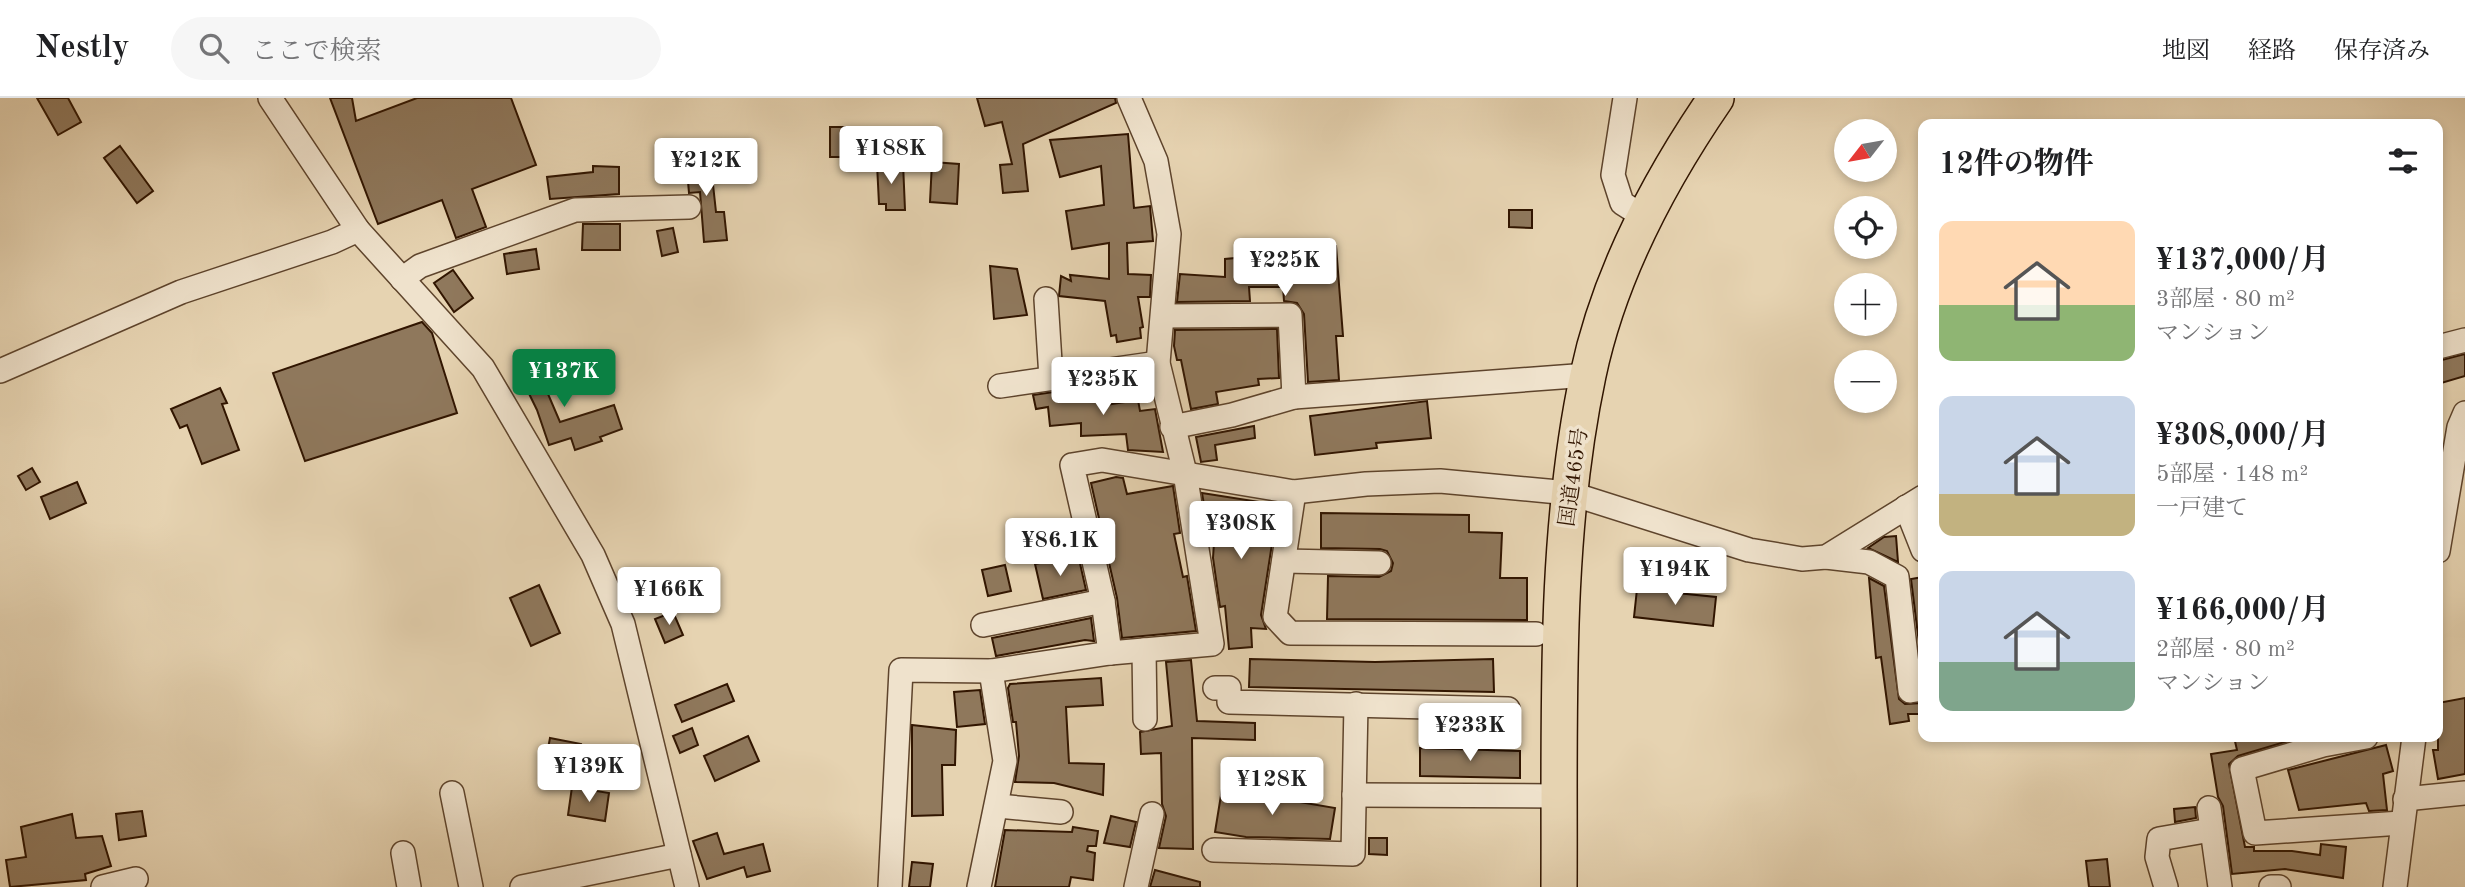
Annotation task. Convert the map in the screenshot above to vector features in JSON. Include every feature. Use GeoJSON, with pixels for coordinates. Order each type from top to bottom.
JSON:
{"type":"FeatureCollection","features":[{"type":"Feature","properties":{"kind":"highway","name":"国道465号"},"geometry":{"type":"LineString","coordinates":[[1559,887],[1565,519],[1588,375],[1603,322],[1644,217],[1677,158],[1716,98]]}},
{"type":"Feature","properties":{"kind":"street"},"geometry":{"type":"LineString","coordinates":[[270,98],[358,230],[483,368],[593,555],[623,624],[687,887]]}},
{"type":"Feature","properties":{"kind":"street"},"geometry":{"type":"LineString","coordinates":[[890,887],[901,670],[991,671],[1111,653],[1212,644],[1185,473],[1158,363],[1169,234],[1156,161],[1129,98]]}},
{"type":"Feature","properties":{"kind":"street"},"geometry":{"type":"LineString","coordinates":[[1625,98],[1613,175],[1622,203],[1644,217]]}},
{"type":"Feature","properties":{"kind":"street"},"geometry":{"type":"LineString","coordinates":[[402,279],[420,266],[575,210],[689,207]]}},
{"type":"Feature","properties":{"kind":"street"},"geometry":{"type":"LineString","coordinates":[[0,371],[181,292],[332,242],[358,230]]}},
{"type":"Feature","properties":{"kind":"street"},"geometry":{"type":"LineString","coordinates":[[1046,299],[1051,377]]}},
{"type":"Feature","properties":{"kind":"street"},"geometry":{"type":"LineString","coordinates":[[1163,316],[1290,315],[1294,397]]}},
{"type":"Feature","properties":{"kind":"street"},"geometry":{"type":"LineString","coordinates":[[2443,346],[2465,340]]}},
{"type":"Feature","properties":{"kind":"street"},"geometry":{"type":"LineString","coordinates":[[1000,386],[1158,363]]}},
{"type":"Feature","properties":{"kind":"street"},"geometry":{"type":"LineString","coordinates":[[1172,427],[1232,415],[1294,397],[1588,375]]}},
{"type":"Feature","properties":{"kind":"street"},"geometry":{"type":"LineString","coordinates":[[2443,521],[2459,427],[2465,413]]}},
{"type":"Feature","properties":{"kind":"street"},"geometry":{"type":"LineString","coordinates":[[1111,653],[1103,601],[1072,465],[1102,460],[1294,492],[1366,484],[1440,481],[1569,493],[1749,550],[1802,559],[1825,557],[1869,562],[1897,577],[1910,691],[1918,690]]}},
{"type":"Feature","properties":{"kind":"street"},"geometry":{"type":"LineString","coordinates":[[1294,492],[1275,617],[1290,633],[1536,634]]}},
{"type":"Feature","properties":{"kind":"street"},"geometry":{"type":"LineString","coordinates":[[1825,557],[1915,502],[1918,520]]}},
{"type":"Feature","properties":{"kind":"street"},"geometry":{"type":"LineString","coordinates":[[1284,561],[1379,563]]}},
{"type":"Feature","properties":{"kind":"street"},"geometry":{"type":"LineString","coordinates":[[983,625],[1103,601]]}},
{"type":"Feature","properties":{"kind":"street"},"geometry":{"type":"LineString","coordinates":[[1144,650],[1145,719]]}},
{"type":"Feature","properties":{"kind":"street"},"geometry":{"type":"LineString","coordinates":[[979,887],[1006,761],[991,671]]}},
{"type":"Feature","properties":{"kind":"street"},"geometry":{"type":"LineString","coordinates":[[1214,688],[1228,688],[1229,702],[1508,709]]}},
{"type":"Feature","properties":{"kind":"street"},"geometry":{"type":"LineString","coordinates":[[1214,850],[1353,854],[1356,704]]}},
{"type":"Feature","properties":{"kind":"street"},"geometry":{"type":"LineString","coordinates":[[2339,742],[2242,769],[2255,833],[2401,823]]}},
{"type":"Feature","properties":{"kind":"street"},"geometry":{"type":"LineString","coordinates":[[2395,887],[2413,742]]}},
{"type":"Feature","properties":{"kind":"street"},"geometry":{"type":"LineString","coordinates":[[452,793],[471,887]]}},
{"type":"Feature","properties":{"kind":"street"},"geometry":{"type":"LineString","coordinates":[[2405,799],[2465,793]]}},
{"type":"Feature","properties":{"kind":"street"},"geometry":{"type":"LineString","coordinates":[[1354,795],[1559,796]]}},
{"type":"Feature","properties":{"kind":"street"},"geometry":{"type":"LineString","coordinates":[[998,806],[1061,812]]}},
{"type":"Feature","properties":{"kind":"street"},"geometry":{"type":"LineString","coordinates":[[1136,887],[1152,814]]}},
{"type":"Feature","properties":{"kind":"street"},"geometry":{"type":"LineString","coordinates":[[2166,887],[2157,857],[2159,839],[2210,819],[2220,887]]}},
{"type":"Feature","properties":{"kind":"street"},"geometry":{"type":"LineString","coordinates":[[403,853],[409,887]]}},
{"type":"Feature","properties":{"kind":"street"},"geometry":{"type":"LineString","coordinates":[[522,887],[679,855]]}},
{"type":"Feature","properties":{"kind":"street"},"geometry":{"type":"LineString","coordinates":[[103,887],[136,879]]}},
{"type":"Feature","properties":{"kind":"street"},"geometry":{"type":"LineString","coordinates":[[2271,887],[2279,887]]}},
{"type":"Feature","properties":{"kind":"building"},"geometry":{"type":"Polygon","coordinates":[[[37,98],[68,98],[81,122],[58,135],[37,98]]]}},
{"type":"Feature","properties":{"kind":"building"},"geometry":{"type":"Polygon","coordinates":[[[330,98],[352,98],[356,121],[417,98],[511,98],[536,165],[472,189],[486,227],[456,238],[442,200],[378,224],[330,98]]]}},
{"type":"Feature","properties":{"kind":"building"},"geometry":{"type":"Polygon","coordinates":[[[977,98],[1115,98],[1116,103],[1023,144],[1028,191],[1003,193],[1000,165],[1012,164],[1002,122],[985,126],[977,98]]]}},
{"type":"Feature","properties":{"kind":"building"},"geometry":{"type":"Polygon","coordinates":[[[830,127],[855,127],[855,157],[830,157],[830,127]]]}},
{"type":"Feature","properties":{"kind":"building"},"geometry":{"type":"Polygon","coordinates":[[[1128,134],[1134,208],[1150,206],[1153,241],[1127,243],[1128,274],[1151,275],[1150,297],[1138,297],[1143,327],[1140,328],[1141,338],[1117,342],[1116,335],[1111,336],[1105,301],[1059,296],[1061,276],[1071,281],[1070,275],[1109,279],[1109,243],[1072,249],[1066,211],[1104,205],[1101,166],[1060,177],[1050,140],[1128,134]]]}},
{"type":"Feature","properties":{"kind":"building"},"geometry":{"type":"Polygon","coordinates":[[[120,146],[153,191],[137,203],[104,158],[120,146]]]}},
{"type":"Feature","properties":{"kind":"building"},"geometry":{"type":"Polygon","coordinates":[[[710,157],[716,212],[724,212],[727,240],[704,242],[700,192],[689,193],[686,159],[710,157]]]}},
{"type":"Feature","properties":{"kind":"building"},"geometry":{"type":"Polygon","coordinates":[[[932,162],[959,164],[957,204],[930,202],[932,162]]]}},
{"type":"Feature","properties":{"kind":"building"},"geometry":{"type":"Polygon","coordinates":[[[903,163],[905,210],[886,210],[886,204],[879,204],[877,164],[903,163]]]}},
{"type":"Feature","properties":{"kind":"building"},"geometry":{"type":"Polygon","coordinates":[[[593,166],[619,167],[619,194],[550,199],[547,177],[593,172],[593,166]]]}},
{"type":"Feature","properties":{"kind":"building"},"geometry":{"type":"Polygon","coordinates":[[[1509,210],[1532,210],[1532,228],[1509,227],[1509,210]]]}},
{"type":"Feature","properties":{"kind":"building"},"geometry":{"type":"Polygon","coordinates":[[[583,224],[620,224],[620,250],[582,250],[583,224]]]}},
{"type":"Feature","properties":{"kind":"building"},"geometry":{"type":"Polygon","coordinates":[[[673,228],[678,252],[662,256],[657,231],[673,228]]]}},
{"type":"Feature","properties":{"kind":"building"},"geometry":{"type":"Polygon","coordinates":[[[1336,246],[1343,336],[1336,336],[1339,380],[1308,382],[1304,314],[1297,303],[1284,301],[1283,287],[1249,287],[1250,301],[1177,302],[1180,274],[1225,277],[1225,259],[1280,254],[1280,261],[1313,259],[1312,249],[1336,246]]]}},
{"type":"Feature","properties":{"kind":"building"},"geometry":{"type":"Polygon","coordinates":[[[536,249],[539,269],[507,274],[504,254],[536,249]]]}},
{"type":"Feature","properties":{"kind":"building"},"geometry":{"type":"Polygon","coordinates":[[[990,266],[1017,269],[1027,315],[994,319],[990,266]]]}},
{"type":"Feature","properties":{"kind":"building"},"geometry":{"type":"Polygon","coordinates":[[[453,270],[473,298],[454,312],[434,283],[453,270]]]}},
{"type":"Feature","properties":{"kind":"building"},"geometry":{"type":"Polygon","coordinates":[[[422,322],[432,333],[457,413],[305,461],[273,373],[422,322]]]}},
{"type":"Feature","properties":{"kind":"building"},"geometry":{"type":"Polygon","coordinates":[[[1277,329],[1279,378],[1258,379],[1259,385],[1216,392],[1218,404],[1191,409],[1181,360],[1177,360],[1174,346],[1175,330],[1277,329]]]}},
{"type":"Feature","properties":{"kind":"building"},"geometry":{"type":"Polygon","coordinates":[[[543,353],[559,390],[548,394],[560,422],[614,405],[622,429],[600,437],[602,441],[575,450],[571,438],[549,445],[537,410],[515,365],[543,353]]]}},
{"type":"Feature","properties":{"kind":"building"},"geometry":{"type":"Polygon","coordinates":[[[2465,354],[2465,376],[2443,383],[2443,360],[2465,354]]]}},
{"type":"Feature","properties":{"kind":"building"},"geometry":{"type":"Polygon","coordinates":[[[1102,385],[1105,405],[1138,400],[1140,411],[1155,409],[1163,452],[1128,450],[1126,434],[1081,436],[1081,423],[1050,426],[1048,407],[1036,409],[1033,395],[1102,385]]]}},
{"type":"Feature","properties":{"kind":"building"},"geometry":{"type":"Polygon","coordinates":[[[220,388],[227,403],[222,404],[239,450],[202,464],[187,425],[180,428],[171,409],[220,388]]]}},
{"type":"Feature","properties":{"kind":"building"},"geometry":{"type":"Polygon","coordinates":[[[1427,401],[1431,438],[1376,443],[1377,448],[1315,455],[1310,416],[1427,401]]]}},
{"type":"Feature","properties":{"kind":"building"},"geometry":{"type":"Polygon","coordinates":[[[1254,426],[1255,438],[1215,445],[1217,460],[1201,462],[1196,437],[1254,426]]]}},
{"type":"Feature","properties":{"kind":"building"},"geometry":{"type":"Polygon","coordinates":[[[32,468],[40,482],[26,490],[18,476],[32,468]]]}},
{"type":"Feature","properties":{"kind":"building"},"geometry":{"type":"Polygon","coordinates":[[[1123,478],[1127,494],[1173,486],[1180,533],[1174,534],[1183,577],[1187,576],[1196,631],[1122,638],[1117,598],[1091,483],[1123,478]]]}},
{"type":"Feature","properties":{"kind":"building"},"geometry":{"type":"Polygon","coordinates":[[[77,482],[86,503],[50,519],[41,497],[77,482]]]}},
{"type":"Feature","properties":{"kind":"building"},"geometry":{"type":"Polygon","coordinates":[[[1202,493],[1278,505],[1261,615],[1266,629],[1251,628],[1252,647],[1229,649],[1225,606],[1220,607],[1213,558],[1215,528],[1208,529],[1202,493]]]}},
{"type":"Feature","properties":{"kind":"building"},"geometry":{"type":"Polygon","coordinates":[[[1321,513],[1469,515],[1469,532],[1502,533],[1500,578],[1527,578],[1527,620],[1327,619],[1328,576],[1379,577],[1391,571],[1393,563],[1387,551],[1380,549],[1321,548],[1321,513]]]}},
{"type":"Feature","properties":{"kind":"building"},"geometry":{"type":"Polygon","coordinates":[[[1896,536],[1898,562],[1868,548],[1884,537],[1896,536]]]}},
{"type":"Feature","properties":{"kind":"building"},"geometry":{"type":"Polygon","coordinates":[[[1079,559],[1086,590],[1043,599],[1035,564],[1054,560],[1055,564],[1079,559]]]}},
{"type":"Feature","properties":{"kind":"building"},"geometry":{"type":"Polygon","coordinates":[[[1005,565],[1011,591],[988,596],[982,570],[1005,565]]]}},
{"type":"Feature","properties":{"kind":"building"},"geometry":{"type":"Polygon","coordinates":[[[1869,578],[1884,586],[1899,699],[1905,704],[1918,703],[1918,714],[1908,714],[1909,721],[1890,724],[1881,657],[1876,658],[1869,578]]]}},
{"type":"Feature","properties":{"kind":"building"},"geometry":{"type":"Polygon","coordinates":[[[1918,578],[1918,635],[1911,579],[1918,578]]]}},
{"type":"Feature","properties":{"kind":"building"},"geometry":{"type":"Polygon","coordinates":[[[539,585],[560,633],[531,646],[510,598],[539,585]]]}},
{"type":"Feature","properties":{"kind":"building"},"geometry":{"type":"Polygon","coordinates":[[[1637,589],[1716,597],[1713,626],[1634,617],[1637,589]]]}},
{"type":"Feature","properties":{"kind":"building"},"geometry":{"type":"Polygon","coordinates":[[[673,612],[683,635],[665,643],[655,619],[673,612]]]}},
{"type":"Feature","properties":{"kind":"building"},"geometry":{"type":"Polygon","coordinates":[[[1091,618],[1094,641],[1085,640],[996,656],[992,638],[1091,618]]]}},
{"type":"Feature","properties":{"kind":"building"},"geometry":{"type":"Polygon","coordinates":[[[1250,659],[1375,662],[1493,659],[1494,692],[1249,687],[1250,659]]]}},
{"type":"Feature","properties":{"kind":"building"},"geometry":{"type":"Polygon","coordinates":[[[1191,660],[1197,721],[1255,723],[1255,740],[1192,738],[1193,849],[1159,848],[1166,816],[1162,804],[1161,753],[1141,754],[1140,732],[1172,726],[1166,662],[1191,660]]]}},
{"type":"Feature","properties":{"kind":"building"},"geometry":{"type":"Polygon","coordinates":[[[1101,678],[1103,705],[1066,707],[1069,763],[1104,764],[1103,795],[1054,783],[1015,782],[1019,756],[1016,722],[1013,722],[1008,688],[1010,684],[1101,678]]]}},
{"type":"Feature","properties":{"kind":"building"},"geometry":{"type":"Polygon","coordinates":[[[727,684],[734,701],[682,722],[675,705],[727,684]]]}},
{"type":"Feature","properties":{"kind":"building"},"geometry":{"type":"Polygon","coordinates":[[[980,690],[985,724],[957,727],[954,692],[980,690]]]}},
{"type":"Feature","properties":{"kind":"building"},"geometry":{"type":"Polygon","coordinates":[[[2465,698],[2465,774],[2438,779],[2433,750],[2438,750],[2438,742],[2443,742],[2443,702],[2465,698]]]}},
{"type":"Feature","properties":{"kind":"building"},"geometry":{"type":"Polygon","coordinates":[[[912,725],[956,730],[955,765],[942,765],[943,815],[912,816],[912,725]]]}},
{"type":"Feature","properties":{"kind":"building"},"geometry":{"type":"Polygon","coordinates":[[[692,728],[698,745],[680,753],[673,736],[692,728]]]}},
{"type":"Feature","properties":{"kind":"building"},"geometry":{"type":"Polygon","coordinates":[[[748,736],[759,761],[715,781],[704,756],[748,736]]]}},
{"type":"Feature","properties":{"kind":"building"},"geometry":{"type":"Polygon","coordinates":[[[550,738],[581,744],[576,776],[544,770],[550,738]]]}},
{"type":"Feature","properties":{"kind":"building"},"geometry":{"type":"Polygon","coordinates":[[[2235,742],[2285,742],[2238,756],[2229,764],[2245,847],[2254,847],[2254,851],[2292,851],[2320,855],[2321,844],[2346,847],[2343,878],[2285,869],[2232,874],[2223,806],[2218,797],[2211,754],[2237,750],[2235,742]]]}},
{"type":"Feature","properties":{"kind":"building"},"geometry":{"type":"Polygon","coordinates":[[[2386,745],[2393,771],[2383,774],[2387,810],[2369,811],[2366,803],[2299,810],[2288,770],[2386,745]]]}},
{"type":"Feature","properties":{"kind":"building"},"geometry":{"type":"Polygon","coordinates":[[[1420,748],[1520,751],[1520,778],[1420,776],[1420,748]]]}},
{"type":"Feature","properties":{"kind":"building"},"geometry":{"type":"Polygon","coordinates":[[[572,787],[609,793],[605,821],[568,815],[572,787]]]}},
{"type":"Feature","properties":{"kind":"building"},"geometry":{"type":"Polygon","coordinates":[[[1222,789],[1335,808],[1330,839],[1246,837],[1215,832],[1222,789]]]}},
{"type":"Feature","properties":{"kind":"building"},"geometry":{"type":"Polygon","coordinates":[[[2195,807],[2196,818],[2175,822],[2174,809],[2195,807]]]}},
{"type":"Feature","properties":{"kind":"building"},"geometry":{"type":"Polygon","coordinates":[[[142,811],[146,836],[119,840],[116,814],[142,811]]]}},
{"type":"Feature","properties":{"kind":"building"},"geometry":{"type":"Polygon","coordinates":[[[72,814],[76,838],[102,836],[111,866],[85,874],[86,880],[10,887],[6,860],[26,857],[21,827],[72,814]]]}},
{"type":"Feature","properties":{"kind":"building"},"geometry":{"type":"Polygon","coordinates":[[[1111,816],[1136,822],[1130,847],[1104,843],[1111,816]]]}},
{"type":"Feature","properties":{"kind":"building"},"geometry":{"type":"Polygon","coordinates":[[[1073,827],[1098,831],[1096,846],[1088,846],[1087,851],[1095,853],[1093,880],[1071,877],[1069,887],[995,887],[1005,830],[1072,832],[1073,827]]]}},
{"type":"Feature","properties":{"kind":"building"},"geometry":{"type":"Polygon","coordinates":[[[717,833],[724,854],[763,844],[770,871],[747,877],[744,867],[707,879],[693,841],[717,833]]]}},
{"type":"Feature","properties":{"kind":"building"},"geometry":{"type":"Polygon","coordinates":[[[1369,838],[1387,838],[1387,855],[1369,854],[1369,838]]]}},
{"type":"Feature","properties":{"kind":"building"},"geometry":{"type":"Polygon","coordinates":[[[2107,859],[2110,887],[2089,887],[2086,861],[2107,859]]]}},
{"type":"Feature","properties":{"kind":"building"},"geometry":{"type":"Polygon","coordinates":[[[912,862],[933,864],[930,887],[909,887],[912,862]]]}},
{"type":"Feature","properties":{"kind":"building"},"geometry":{"type":"Polygon","coordinates":[[[1155,870],[1200,882],[1200,887],[1150,887],[1155,870]]]}}]}
